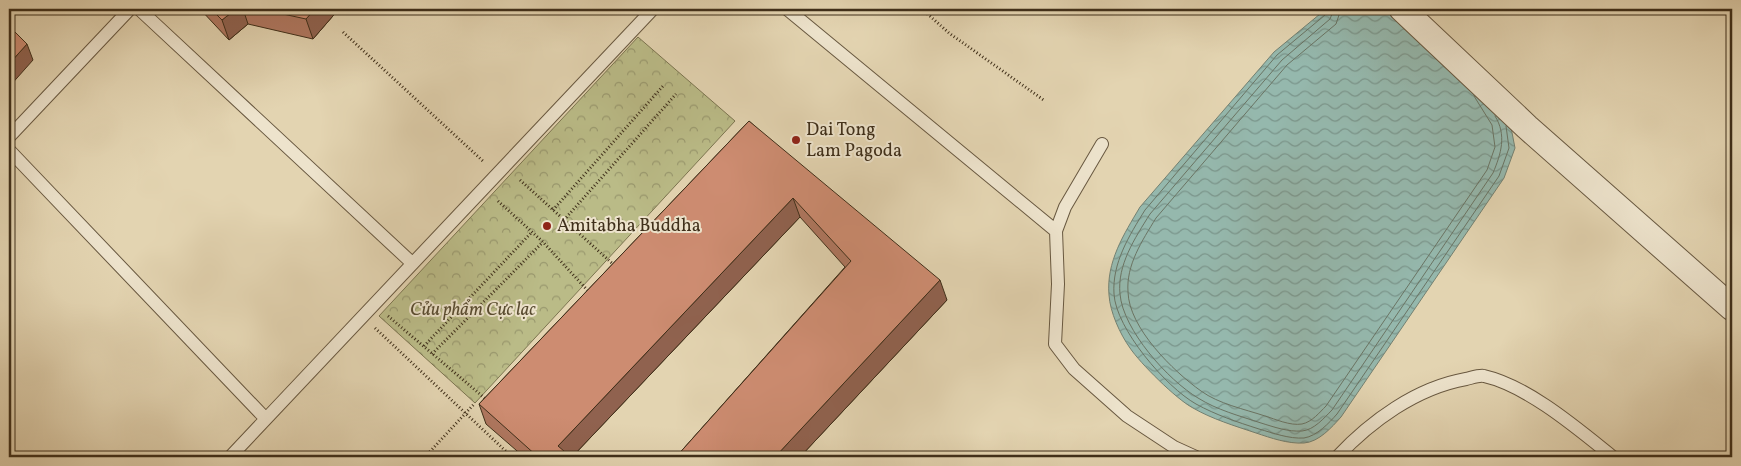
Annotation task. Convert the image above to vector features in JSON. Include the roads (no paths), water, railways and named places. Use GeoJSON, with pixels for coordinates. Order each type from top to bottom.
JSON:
{"type":"FeatureCollection","features":[{"type":"Feature","properties":{"kind":"street"},"geometry":{"type":"LineString","coordinates":[[1402,9],[1527,127],[1732,308]]}},
{"type":"Feature","properties":{"kind":"lane"},"geometry":{"type":"LineString","coordinates":[[9,138],[130,9]]}},
{"type":"Feature","properties":{"kind":"lane"},"geometry":{"type":"LineString","coordinates":[[139,9],[412,263]]}},
{"type":"Feature","properties":{"kind":"lane"},"geometry":{"type":"LineString","coordinates":[[230,457],[654,9]]}},
{"type":"Feature","properties":{"kind":"lane"},"geometry":{"type":"LineString","coordinates":[[787,9],[1056,230]]}},
{"type":"Feature","properties":{"kind":"lane"},"geometry":{"type":"LineString","coordinates":[[1102,144],[1065,207],[1056,230],[1058,284],[1055,344],[1074,369],[1127,416],[1174,447],[1196,457]]}},
{"type":"Feature","properties":{"kind":"lane"},"geometry":{"type":"LineString","coordinates":[[9,150],[265,418]]}},
{"type":"Feature","properties":{"kind":"lane"},"geometry":{"type":"LineString","coordinates":[[1337,457],[1352,441],[1386,414],[1448,382],[1482,375],[1509,385],[1545,406],[1613,457]]}},
{"type":"Feature","properties":{"kind":"water"},"geometry":{"type":"Polygon","coordinates":[[[1326,9],[1409,9],[1509,117],[1515,148],[1504,178],[1341,417],[1320,437],[1310,442],[1298,443],[1274,439],[1208,416],[1177,397],[1135,355],[1126,342],[1119,330],[1111,308],[1109,283],[1110,271],[1117,249],[1140,207],[1274,52],[1326,9]]]}},
{"type":"Feature","properties":{"kind":"place","name":"Dai Tong Lam Pagoda"},"geometry":{"type":"Point","coordinates":[796,140]}},
{"type":"Feature","properties":{"kind":"place","name":"Amitabha Buddha"},"geometry":{"type":"Point","coordinates":[547,226]}},
{"type":"Feature","properties":{"kind":"park label","name":"Cửu phẩm Cực lạc"},"geometry":{"type":"Point","coordinates":[473,310]}}]}
